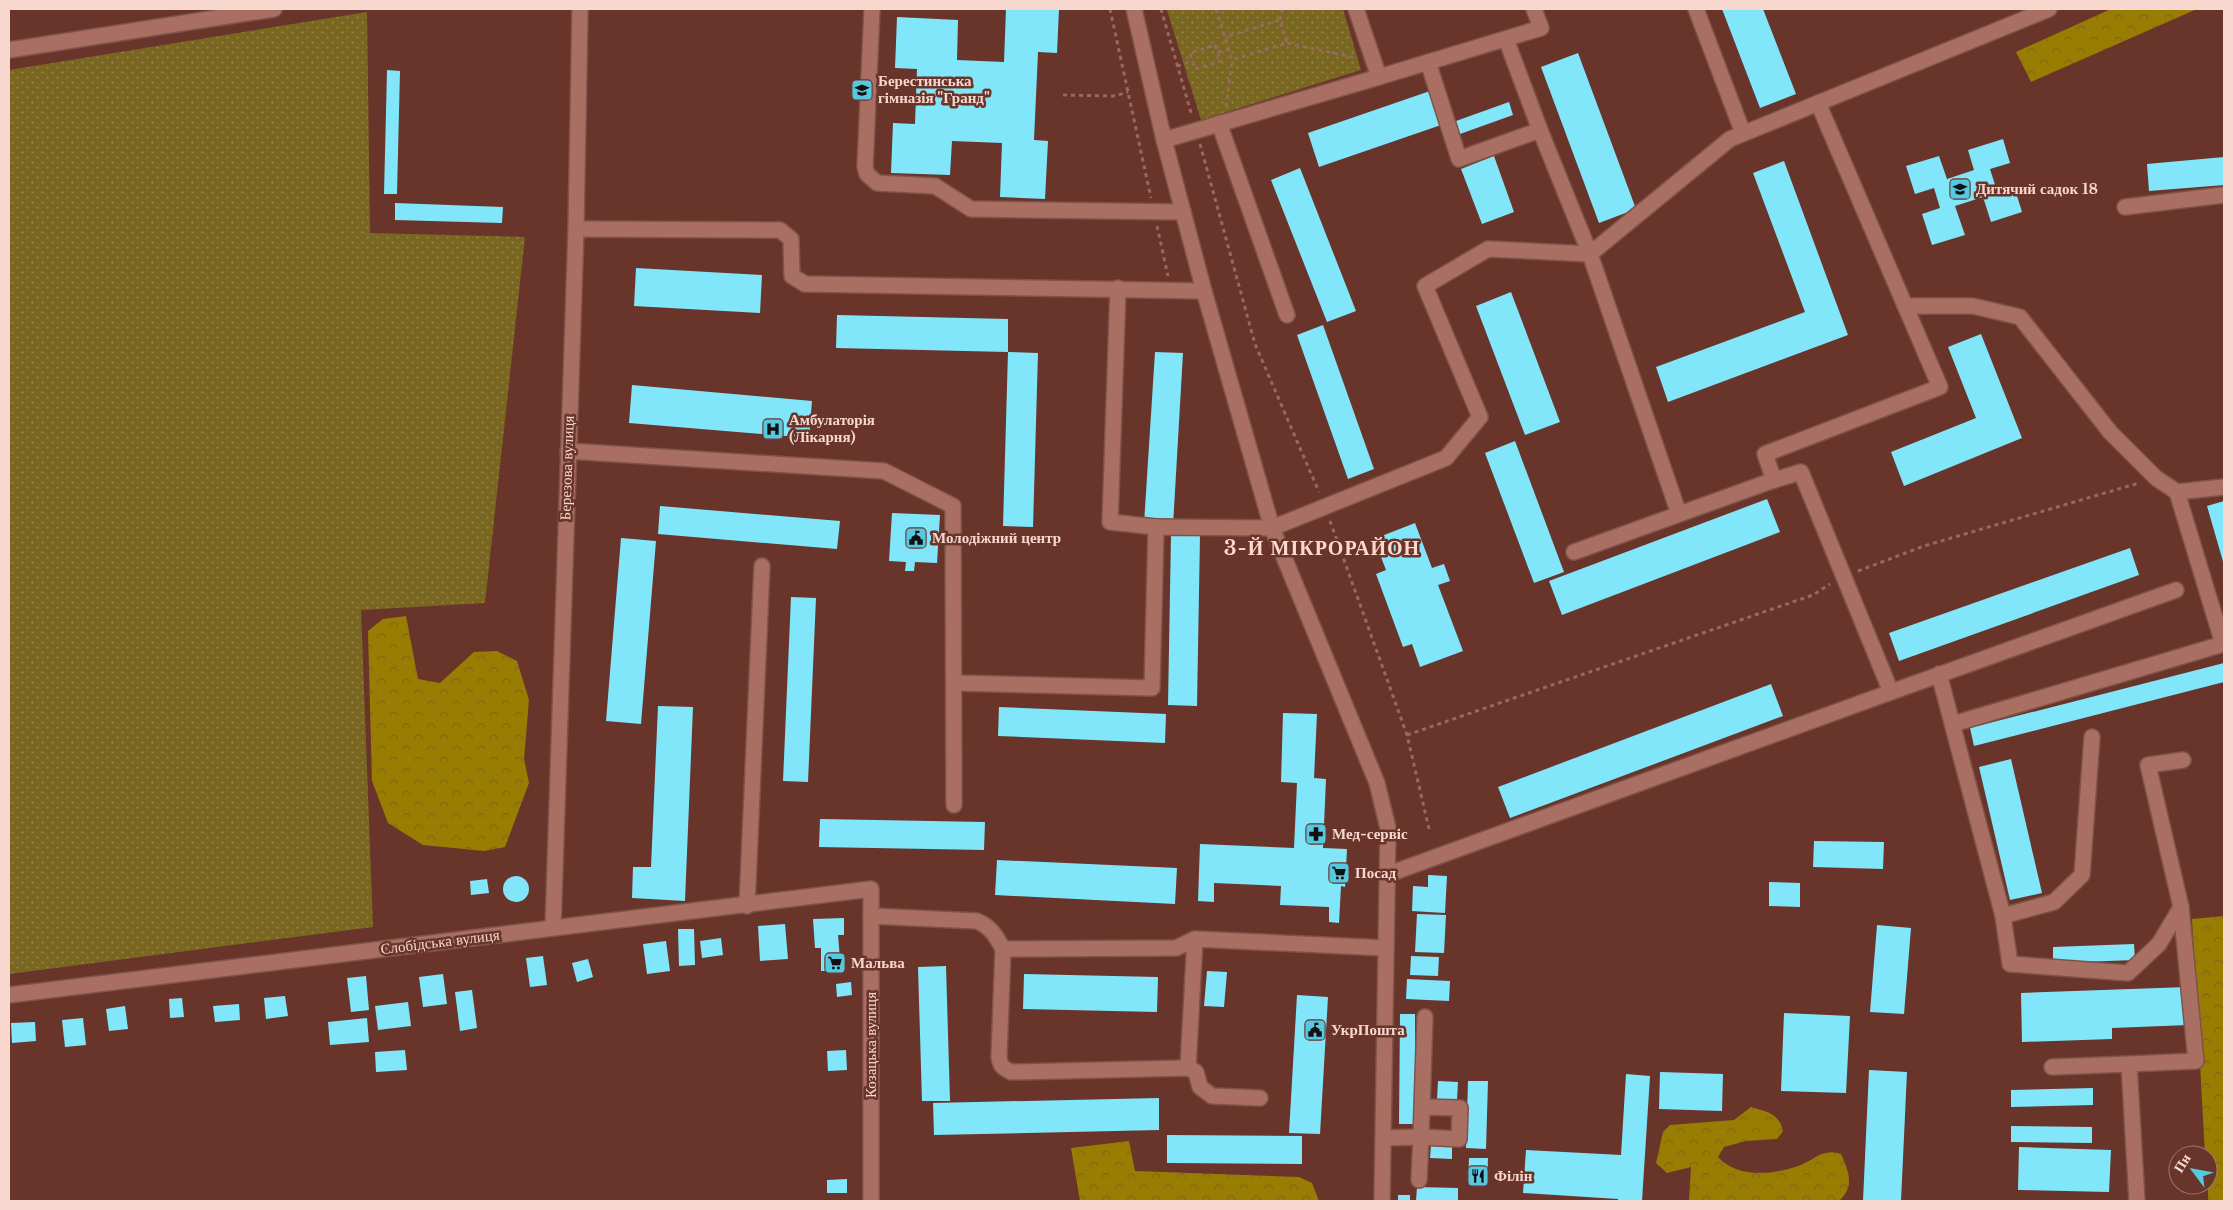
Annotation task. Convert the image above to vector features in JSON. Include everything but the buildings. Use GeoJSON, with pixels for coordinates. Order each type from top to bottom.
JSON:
{"type":"FeatureCollection","features":[{"type":"Feature","properties":{"kind":"street"},"geometry":{"type":"LineString","coordinates":[[9,50],[274,9]]}},
{"type":"Feature","properties":{"kind":"street","name":"Березова вулиця"},"geometry":{"type":"LineString","coordinates":[[553,928],[576,229],[580,9]]}},
{"type":"Feature","properties":{"kind":"street"},"geometry":{"type":"LineString","coordinates":[[872,9],[865,167],[867,174],[877,183],[935,186],[971,209],[1183,212]]}},
{"type":"Feature","properties":{"kind":"street"},"geometry":{"type":"LineString","coordinates":[[1356,9],[1378,77]]}},
{"type":"Feature","properties":{"kind":"street"},"geometry":{"type":"LineString","coordinates":[[1164,140],[1541,28],[1534,9]]}},
{"type":"Feature","properties":{"kind":"street"},"geometry":{"type":"LineString","coordinates":[[1696,9],[1743,133]]}},
{"type":"Feature","properties":{"kind":"street"},"geometry":{"type":"LineString","coordinates":[[1118,288],[1110,522],[1156,527],[1272,528],[1326,508],[1446,458],[1480,417],[1424,286],[1488,249],[1590,254],[1730,139],[2049,9]]}},
{"type":"Feature","properties":{"kind":"street"},"geometry":{"type":"LineString","coordinates":[[1137,10],[1164,140],[1204,291],[1272,528],[1377,783],[1388,828],[1389,874],[1382,1201]]}},
{"type":"Feature","properties":{"kind":"street"},"geometry":{"type":"LineString","coordinates":[[1506,38],[1540,130],[1590,254],[1679,514]]}},
{"type":"Feature","properties":{"kind":"street"},"geometry":{"type":"LineString","coordinates":[[1428,62],[1459,159],[1540,130]]}},
{"type":"Feature","properties":{"kind":"street"},"geometry":{"type":"LineString","coordinates":[[1774,480],[1765,454],[1940,388],[1818,103]]}},
{"type":"Feature","properties":{"kind":"street"},"geometry":{"type":"LineString","coordinates":[[1221,123],[1287,315]]}},
{"type":"Feature","properties":{"kind":"street"},"geometry":{"type":"LineString","coordinates":[[2125,206],[2224,195]]}},
{"type":"Feature","properties":{"kind":"street"},"geometry":{"type":"LineString","coordinates":[[576,229],[780,230],[791,239],[792,276],[805,284],[1204,291]]}},
{"type":"Feature","properties":{"kind":"street"},"geometry":{"type":"LineString","coordinates":[[1905,306],[1973,306],[2020,316],[2110,432],[2156,478],[2177,492],[2223,644],[1952,724]]}},
{"type":"Feature","properties":{"kind":"street"},"geometry":{"type":"LineString","coordinates":[[568,451],[884,470],[953,506],[954,805]]}},
{"type":"Feature","properties":{"kind":"street"},"geometry":{"type":"LineString","coordinates":[[1574,552],[1801,472],[1891,692]]}},
{"type":"Feature","properties":{"kind":"street"},"geometry":{"type":"LineString","coordinates":[[2177,492],[2224,487]]}},
{"type":"Feature","properties":{"kind":"street"},"geometry":{"type":"LineString","coordinates":[[954,683],[1152,688],[1156,527]]}},
{"type":"Feature","properties":{"kind":"street"},"geometry":{"type":"LineString","coordinates":[[747,906],[762,566]]}},
{"type":"Feature","properties":{"kind":"street"},"geometry":{"type":"LineString","coordinates":[[1389,874],[2176,590]]}},
{"type":"Feature","properties":{"kind":"street"},"geometry":{"type":"LineString","coordinates":[[1939,674],[2003,916],[2010,964],[2128,973],[2159,944],[2181,906]]}},
{"type":"Feature","properties":{"kind":"street"},"geometry":{"type":"LineString","coordinates":[[2003,916],[2054,902],[2082,875],[2092,737]]}},
{"type":"Feature","properties":{"kind":"street"},"geometry":{"type":"LineString","coordinates":[[2052,1067],[2196,1061],[2181,906],[2148,765],[2183,760]]}},
{"type":"Feature","properties":{"kind":"street","name":"Слобідська вулиця"},"geometry":{"type":"LineString","coordinates":[[9,996],[553,928],[747,906],[871,889]]}},
{"type":"Feature","properties":{"kind":"street","name":"Козацька вулиця"},"geometry":{"type":"LineString","coordinates":[[871,889],[871,1201]]}},
{"type":"Feature","properties":{"kind":"street"},"geometry":{"type":"LineString","coordinates":[[871,916],[977,921],[986,925],[995,934],[1003,949],[999,1057],[1000,1065],[1004,1069],[1012,1072],[1188,1068],[1196,1072],[1200,1087],[1212,1096],[1260,1098]]}},
{"type":"Feature","properties":{"kind":"street"},"geometry":{"type":"LineString","coordinates":[[1003,949],[1176,948],[1195,939],[1386,948]]}},
{"type":"Feature","properties":{"kind":"street"},"geometry":{"type":"LineString","coordinates":[[1188,1068],[1195,939]]}},
{"type":"Feature","properties":{"kind":"street"},"geometry":{"type":"LineString","coordinates":[[1419,1180],[1424,1017]]}},
{"type":"Feature","properties":{"kind":"street"},"geometry":{"type":"LineString","coordinates":[[2129,1064],[2137,1201]]}},
{"type":"Feature","properties":{"kind":"street"},"geometry":{"type":"LineString","coordinates":[[1384,1138],[1459,1138],[1460,1108],[1422,1107]]}},
{"type":"Feature","properties":{"kind":"path"},"geometry":{"type":"LineString","coordinates":[[1110,9],[1153,204]]}},
{"type":"Feature","properties":{"kind":"path"},"geometry":{"type":"LineString","coordinates":[[1161,9],[1255,344],[1326,508],[1407,735],[1430,833]]}},
{"type":"Feature","properties":{"kind":"path"},"geometry":{"type":"LineString","coordinates":[[1216,9],[1232,60],[1221,123]]}},
{"type":"Feature","properties":{"kind":"path"},"geometry":{"type":"LineString","coordinates":[[1282,9],[1280,20],[1287,42]]}},
{"type":"Feature","properties":{"kind":"path"},"geometry":{"type":"LineString","coordinates":[[1225,37],[1280,20]]}},
{"type":"Feature","properties":{"kind":"path"},"geometry":{"type":"LineString","coordinates":[[1232,60],[1287,42],[1374,62]]}},
{"type":"Feature","properties":{"kind":"path"},"geometry":{"type":"LineString","coordinates":[[1215,45],[1218,52],[1221,61],[1195,69],[1190,53],[1215,45]]}},
{"type":"Feature","properties":{"kind":"path"},"geometry":{"type":"LineString","coordinates":[[1218,52],[1229,49]]}},
{"type":"Feature","properties":{"kind":"path"},"geometry":{"type":"LineString","coordinates":[[1177,66],[1193,61]]}},
{"type":"Feature","properties":{"kind":"path"},"geometry":{"type":"LineString","coordinates":[[1063,95],[1115,96],[1128,92]]}},
{"type":"Feature","properties":{"kind":"path"},"geometry":{"type":"LineString","coordinates":[[1157,223],[1171,289]]}},
{"type":"Feature","properties":{"kind":"path"},"geometry":{"type":"LineString","coordinates":[[1407,735],[1813,595],[1844,576],[1924,546],[2156,478]]}},
{"type":"Feature","properties":{"kind":"green space"},"geometry":{"type":"Polygon","coordinates":[[[2111,9],[2197,9],[2031,82],[2016,52],[2111,9]]]}},
{"type":"Feature","properties":{"kind":"green space"},"geometry":{"type":"Polygon","coordinates":[[[406,616],[418,679],[440,683],[474,652],[497,651],[517,661],[529,700],[524,759],[529,783],[505,847],[484,851],[423,845],[388,823],[372,781],[368,631],[383,619],[406,616]]]}},
{"type":"Feature","properties":{"kind":"green space"},"geometry":{"type":"Polygon","coordinates":[[[2224,916],[2224,1201],[2208,1201],[2208,1195],[2218,1195],[2218,1145],[2204,1145],[2192,919],[2224,916]]]}},
{"type":"Feature","properties":{"kind":"green space"},"geometry":{"type":"Polygon","coordinates":[[[1751,1107],[1772,1114],[1779,1120],[1783,1131],[1777,1139],[1746,1141],[1724,1147],[1718,1157],[1735,1169],[1767,1173],[1804,1164],[1828,1152],[1841,1154],[1848,1173],[1849,1185],[1844,1196],[1839,1201],[1689,1201],[1691,1167],[1667,1173],[1656,1163],[1663,1132],[1670,1125],[1734,1120],[1751,1107]]]}},
{"type":"Feature","properties":{"kind":"green space"},"geometry":{"type":"Polygon","coordinates":[[[1129,1141],[1135,1171],[1299,1177],[1312,1183],[1319,1201],[1080,1201],[1071,1148],[1129,1141]]]}},
{"type":"Feature","properties":{"kind":"shaded area"},"geometry":{"type":"Polygon","coordinates":[[[1343,9],[1361,70],[1201,120],[1167,10],[1343,9]]]}},
{"type":"Feature","properties":{"kind":"shaded area"},"geometry":{"type":"Polygon","coordinates":[[[367,12],[370,233],[525,237],[485,603],[361,610],[373,927],[9,974],[9,70],[367,12]]]}},
{"type":"Feature","properties":{"kind":"place","name":"Берестинська гімназія \"Гранд\""},"geometry":{"type":"Point","coordinates":[862,90]}},
{"type":"Feature","properties":{"kind":"place","name":"Дитячий садок 18"},"geometry":{"type":"Point","coordinates":[1960,189]}},
{"type":"Feature","properties":{"kind":"place","name":"Амбулаторія (Лікарня)"},"geometry":{"type":"Point","coordinates":[773,429]}},
{"type":"Feature","properties":{"kind":"place","name":"Молодіжний центр"},"geometry":{"type":"Point","coordinates":[916,538]}},
{"type":"Feature","properties":{"kind":"place","name":"Мед-сервіс"},"geometry":{"type":"Point","coordinates":[1316,834]}},
{"type":"Feature","properties":{"kind":"place","name":"Посад"},"geometry":{"type":"Point","coordinates":[1339,873]}},
{"type":"Feature","properties":{"kind":"place","name":"Мальва"},"geometry":{"type":"Point","coordinates":[835,963]}},
{"type":"Feature","properties":{"kind":"place","name":"УкрПошта"},"geometry":{"type":"Point","coordinates":[1315,1030]}},
{"type":"Feature","properties":{"kind":"place","name":"Філін"},"geometry":{"type":"Point","coordinates":[1478,1176]}},
{"type":"Feature","properties":{"kind":"district","name":"3-Й МІКРОРАЙОН"},"geometry":{"type":"Point","coordinates":[1322,548]}}]}
